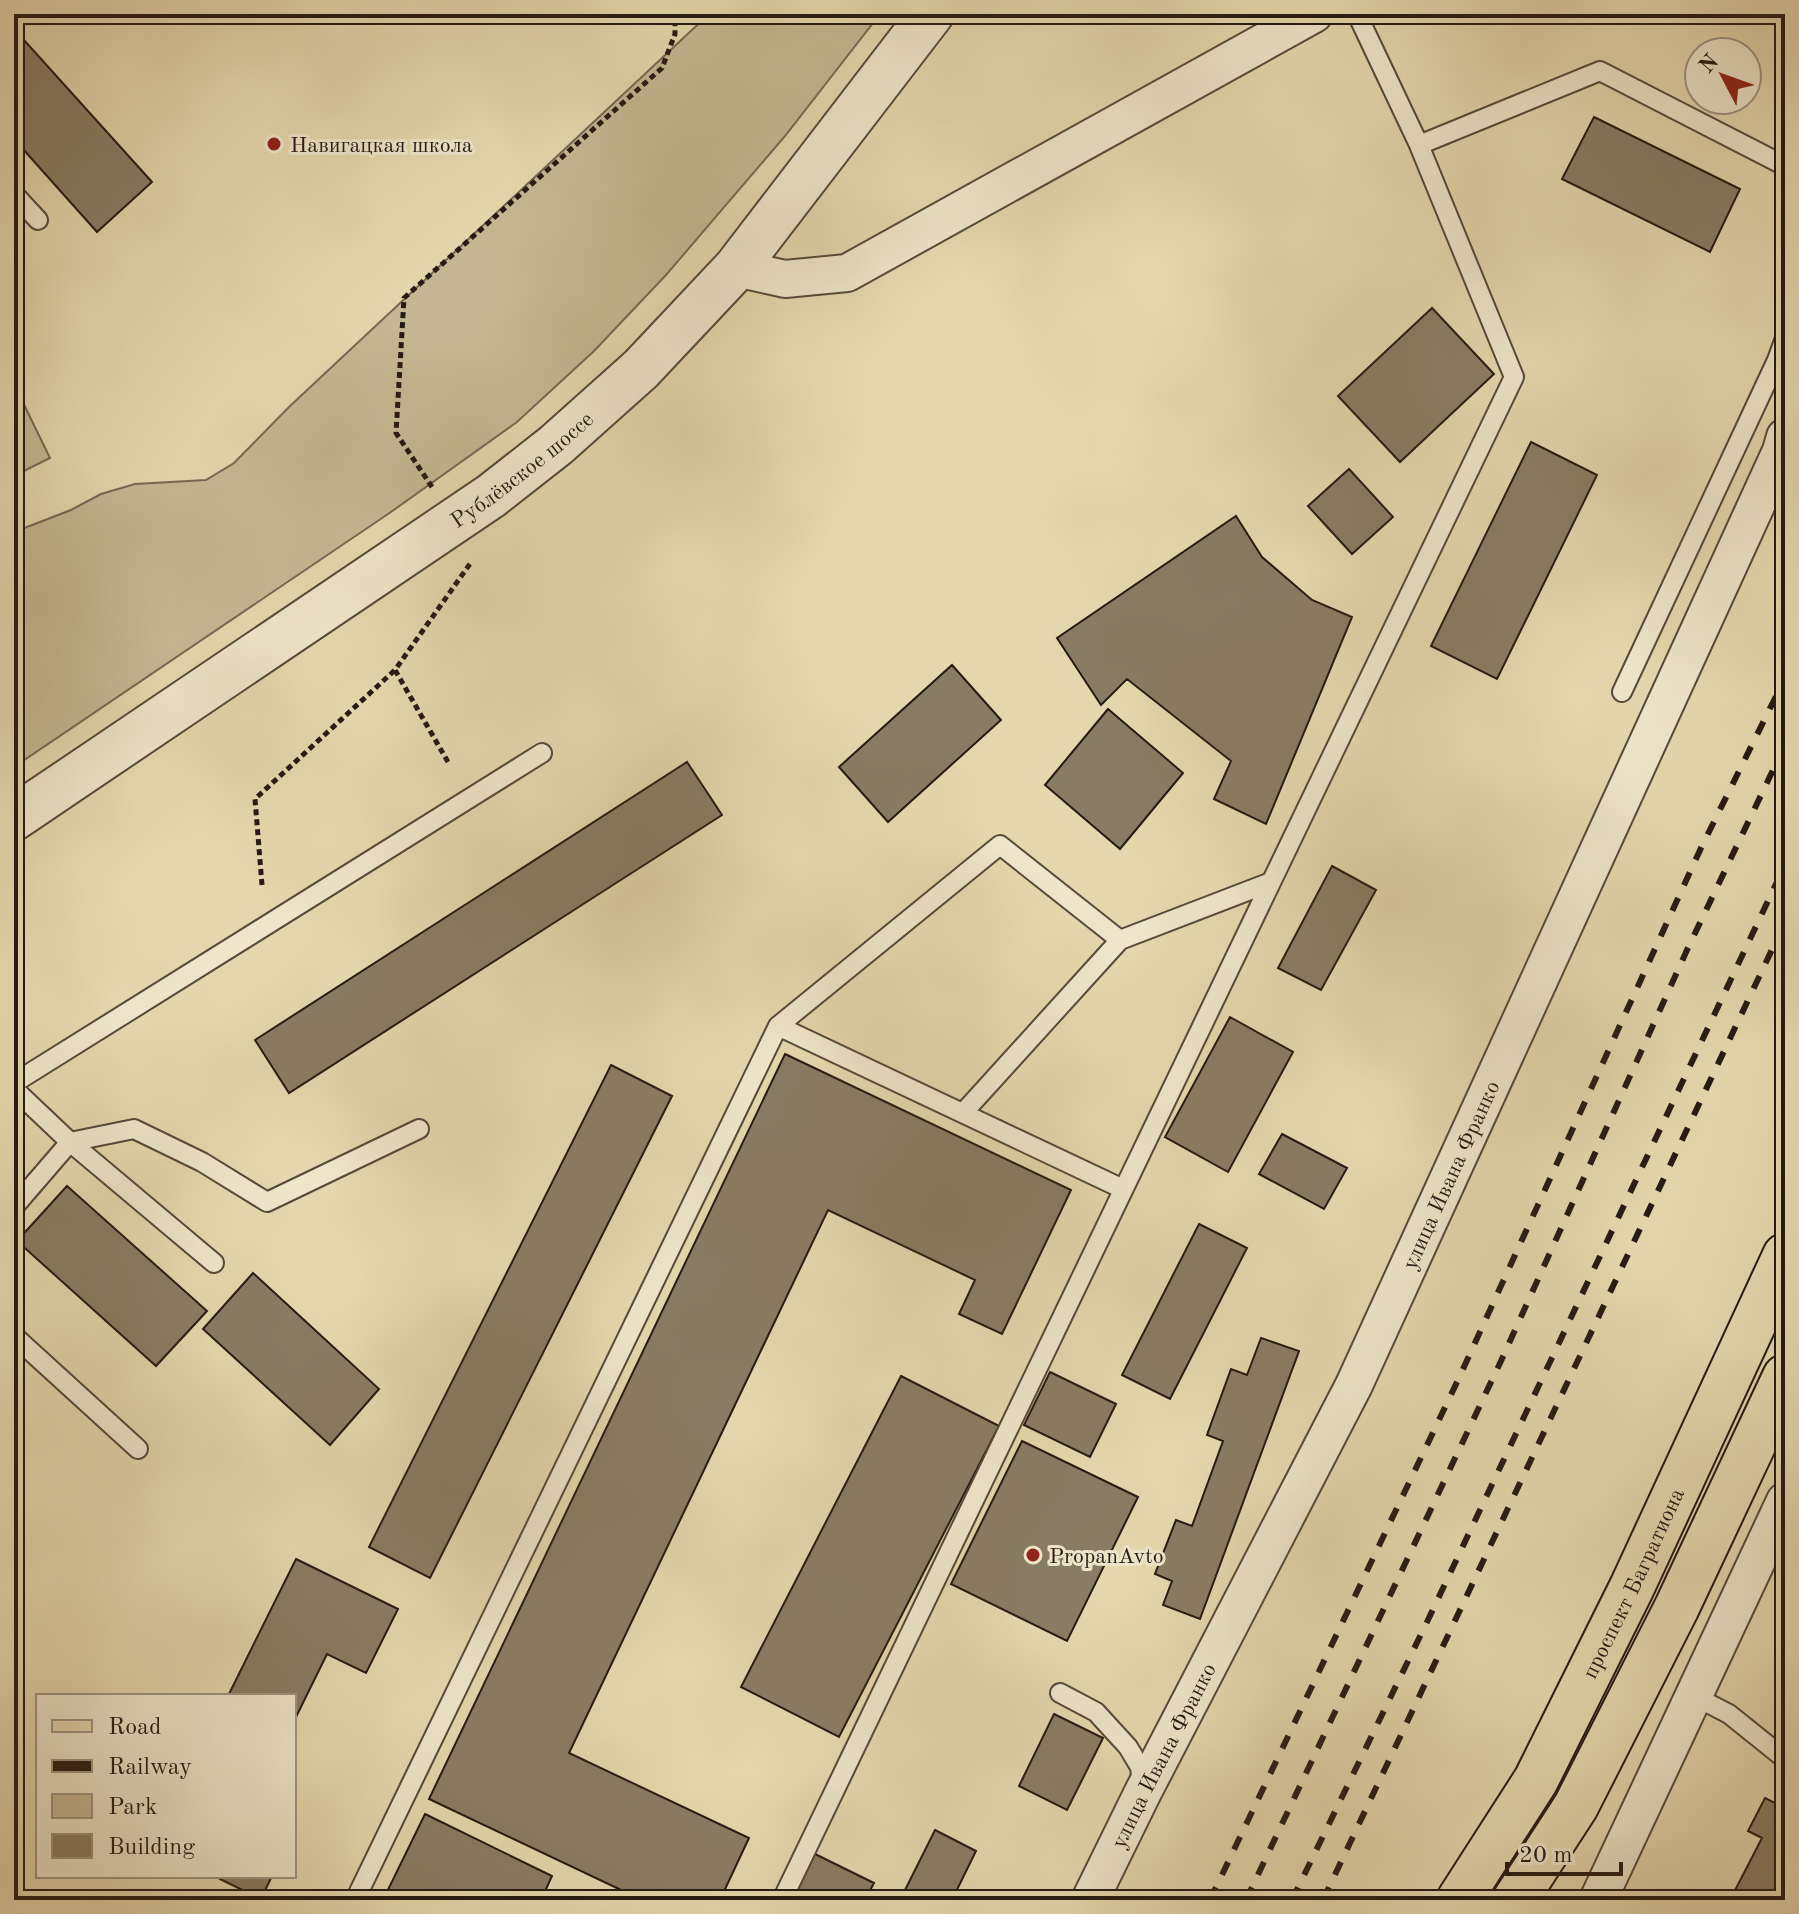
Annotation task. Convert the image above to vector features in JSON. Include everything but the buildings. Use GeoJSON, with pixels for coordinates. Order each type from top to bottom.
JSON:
{"type":"FeatureCollection","features":[{"type":"Feature","properties":{"kind":"main road","name":"проспект Багратиона"},"geometry":{"type":"LineString","coordinates":[[1459,1900],[1536,1780],[1632,1587],[1785,1256]]}},
{"type":"Feature","properties":{"kind":"main road"},"geometry":{"type":"LineString","coordinates":[[1515,1900],[1576,1806],[1677,1607],[1785,1377]]}},
{"type":"Feature","properties":{"kind":"street","name":"Рублёвское шоссе"},"geometry":{"type":"LineString","coordinates":[[14,818],[454,520],[556,445],[641,369],[736,268],[931,14]]}},
{"type":"Feature","properties":{"kind":"street"},"geometry":{"type":"LineString","coordinates":[[736,268],[785,279],[847,273],[1314,14]]}},
{"type":"Feature","properties":{"kind":"street","name":"улица Ивана Франко"},"geometry":{"type":"LineString","coordinates":[[1090,1900],[1354,1385],[1775,465],[1785,437]]}},
{"type":"Feature","properties":{"kind":"street"},"geometry":{"type":"LineString","coordinates":[[1598,1900],[1694,1696],[1768,1553],[1785,1501]]}},
{"type":"Feature","properties":{"kind":"lane"},"geometry":{"type":"LineString","coordinates":[[782,1900],[1514,377],[1419,145],[1357,14]]}},
{"type":"Feature","properties":{"kind":"lane"},"geometry":{"type":"LineString","coordinates":[[1419,145],[1600,71],[1785,166]]}},
{"type":"Feature","properties":{"kind":"lane"},"geometry":{"type":"LineString","coordinates":[[14,194],[38,220]]}},
{"type":"Feature","properties":{"kind":"lane"},"geometry":{"type":"LineString","coordinates":[[1622,692],[1785,338]]}},
{"type":"Feature","properties":{"kind":"lane"},"geometry":{"type":"LineString","coordinates":[[14,1083],[542,753]]}},
{"type":"Feature","properties":{"kind":"lane"},"geometry":{"type":"LineString","coordinates":[[355,1900],[778,1026],[1000,845],[1120,940]]}},
{"type":"Feature","properties":{"kind":"lane"},"geometry":{"type":"LineString","coordinates":[[963,1113],[1120,940],[1271,882]]}},
{"type":"Feature","properties":{"kind":"lane"},"geometry":{"type":"LineString","coordinates":[[778,1026],[1123,1189]]}},
{"type":"Feature","properties":{"kind":"lane"},"geometry":{"type":"LineString","coordinates":[[14,1089],[70,1142],[214,1263]]}},
{"type":"Feature","properties":{"kind":"lane"},"geometry":{"type":"LineString","coordinates":[[14,1207],[70,1142],[134,1129],[202,1162],[267,1202],[419,1129]]}},
{"type":"Feature","properties":{"kind":"lane"},"geometry":{"type":"LineString","coordinates":[[14,1336],[138,1449]]}},
{"type":"Feature","properties":{"kind":"lane"},"geometry":{"type":"LineString","coordinates":[[1060,1693],[1096,1712],[1128,1747],[1140,1767],[1143,1792]]}},
{"type":"Feature","properties":{"kind":"lane"},"geometry":{"type":"LineString","coordinates":[[1694,1696],[1729,1714],[1785,1759]]}},
{"type":"Feature","properties":{"kind":"path"},"geometry":{"type":"LineString","coordinates":[[262,885],[255,799],[395,670],[477,554],[396,433],[404,298],[662,68],[675,34],[675,14]]}},
{"type":"Feature","properties":{"kind":"path"},"geometry":{"type":"LineString","coordinates":[[395,670],[448,762]]}},
{"type":"Feature","properties":{"kind":"green space"},"geometry":{"type":"Polygon","coordinates":[[[709,14],[880,14],[785,136],[666,275],[594,351],[517,422],[391,512],[14,767],[14,532],[71,510],[101,494],[135,484],[206,480],[234,463],[289,407],[709,14]]]}},
{"type":"Feature","properties":{"kind":"green space"},"geometry":{"type":"Polygon","coordinates":[[[14,384],[50,458],[14,476],[14,384]]]}},
{"type":"Feature","properties":{"kind":"railway"},"geometry":{"type":"LineString","coordinates":[[1210,1900],[1458,1380],[1701,848],[1785,678]]}},
{"type":"Feature","properties":{"kind":"railway"},"geometry":{"type":"LineString","coordinates":[[1246,1900],[1501,1361],[1687,950],[1785,745]]}},
{"type":"Feature","properties":{"kind":"railway"},"geometry":{"type":"LineString","coordinates":[[1292,1900],[1785,865]]}},
{"type":"Feature","properties":{"kind":"railway"},"geometry":{"type":"LineString","coordinates":[[1323,1900],[1785,922]]}},
{"type":"Feature","properties":{"kind":"place","name":"Навигацкая школа"},"geometry":{"type":"Point","coordinates":[274,144]}},
{"type":"Feature","properties":{"kind":"place","name":"PropanAvto"},"geometry":{"type":"Point","coordinates":[1033,1555]}}]}
